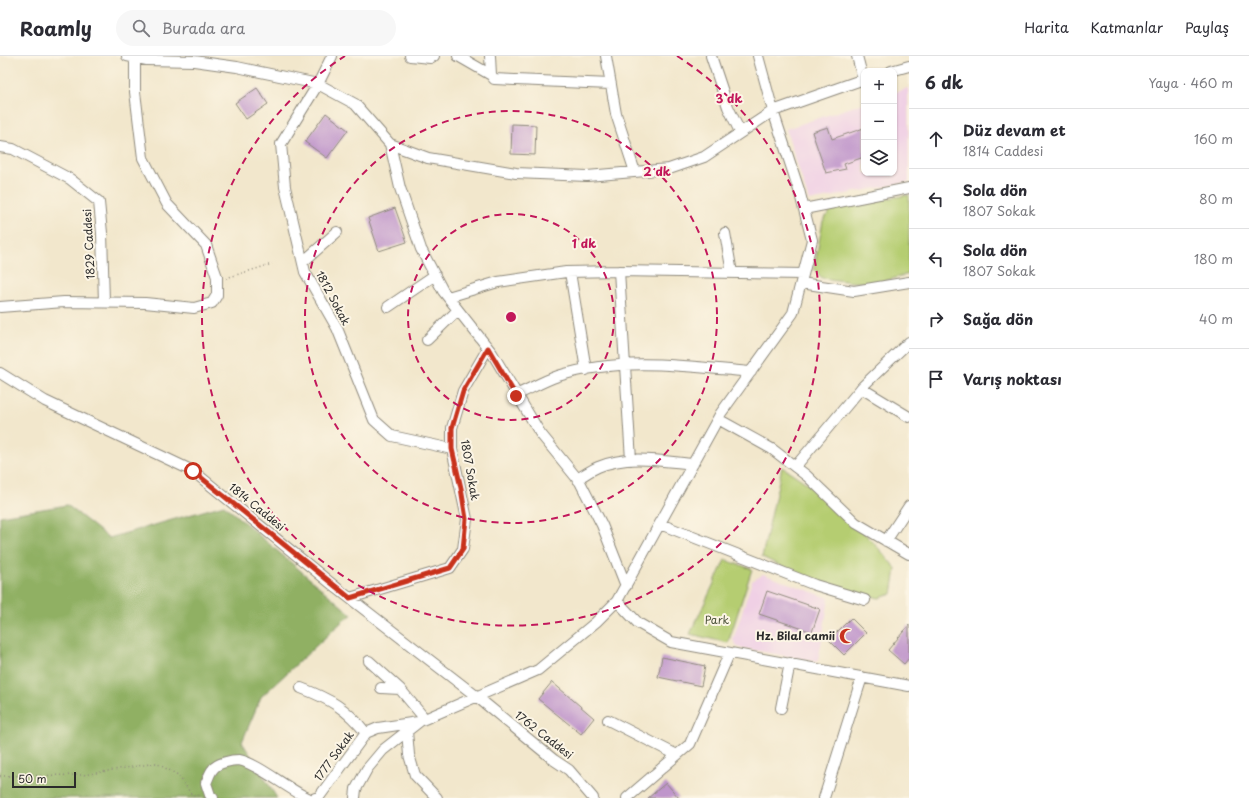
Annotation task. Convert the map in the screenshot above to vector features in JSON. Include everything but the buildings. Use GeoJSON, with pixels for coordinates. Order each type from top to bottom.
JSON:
{"type":"FeatureCollection","features":[{"type":"Feature","properties":{"kind":"street","name":"1812 Sokak"},"geometry":{"type":"LineString","coordinates":[[332,56],[318,84],[281,144],[285,187],[305,272],[337,328],[374,420],[392,436],[452,449]]}},
{"type":"Feature","properties":{"kind":"street"},"geometry":{"type":"LineString","coordinates":[[410,56],[430,58],[434,56]]}},
{"type":"Feature","properties":{"kind":"street"},"geometry":{"type":"LineString","coordinates":[[458,56],[491,75],[494,79],[611,84]]}},
{"type":"Feature","properties":{"kind":"street"},"geometry":{"type":"LineString","coordinates":[[490,56],[491,75]]}},
{"type":"Feature","properties":{"kind":"street"},"geometry":{"type":"LineString","coordinates":[[606,56],[616,114],[636,172]]}},
{"type":"Feature","properties":{"kind":"street"},"geometry":{"type":"LineString","coordinates":[[711,56],[728,107],[740,132]]}},
{"type":"Feature","properties":{"kind":"street"},"geometry":{"type":"LineString","coordinates":[[356,798],[356,789],[368,768],[383,750],[407,731],[423,720],[538,670],[596,622],[618,601],[718,419],[793,313],[812,240],[758,56]]}},
{"type":"Feature","properties":{"kind":"street"},"geometry":{"type":"LineString","coordinates":[[857,56],[861,69]]}},
{"type":"Feature","properties":{"kind":"street"},"geometry":{"type":"LineString","coordinates":[[0,307],[64,302],[145,302],[194,308],[212,303],[217,295],[217,281],[206,245],[167,204],[143,158],[131,57],[195,58],[318,84],[355,104],[390,144],[402,195],[421,249],[435,276],[448,297],[488,348],[516,396],[540,432],[577,479],[602,525],[626,586]]}},
{"type":"Feature","properties":{"kind":"street"},"geometry":{"type":"LineString","coordinates":[[897,69],[909,66]]}},
{"type":"Feature","properties":{"kind":"street"},"geometry":{"type":"LineString","coordinates":[[390,144],[428,158],[516,173],[587,176],[669,169],[704,157],[773,111],[861,80]]}},
{"type":"Feature","properties":{"kind":"street","name":"1829 Caddesi"},"geometry":{"type":"LineString","coordinates":[[0,147],[13,149],[70,179],[99,202],[102,233],[104,302]]}},
{"type":"Feature","properties":{"kind":"street"},"geometry":{"type":"LineString","coordinates":[[804,209],[909,188]]}},
{"type":"Feature","properties":{"kind":"street"},"geometry":{"type":"LineString","coordinates":[[303,262],[337,232]]}},
{"type":"Feature","properties":{"kind":"street"},"geometry":{"type":"LineString","coordinates":[[725,233],[732,273]]}},
{"type":"Feature","properties":{"kind":"street"},"geometry":{"type":"LineString","coordinates":[[448,297],[498,282],[570,272],[619,271],[732,273],[802,278],[854,291],[909,282]]}},
{"type":"Feature","properties":{"kind":"street"},"geometry":{"type":"LineString","coordinates":[[619,271],[630,460]]}},
{"type":"Feature","properties":{"kind":"street"},"geometry":{"type":"LineString","coordinates":[[570,272],[586,370]]}},
{"type":"Feature","properties":{"kind":"street"},"geometry":{"type":"LineString","coordinates":[[388,307],[435,276]]}},
{"type":"Feature","properties":{"kind":"street"},"geometry":{"type":"LineString","coordinates":[[427,340],[458,310]]}},
{"type":"Feature","properties":{"kind":"street"},"geometry":{"type":"LineString","coordinates":[[795,467],[861,388],[909,342]]}},
{"type":"Feature","properties":{"kind":"street","name":"1807 Sokak"},"geometry":{"type":"LineString","coordinates":[[350,598],[450,568],[463,549],[466,519],[452,449],[452,428],[463,391],[488,348]]}},
{"type":"Feature","properties":{"kind":"street"},"geometry":{"type":"LineString","coordinates":[[516,396],[558,376],[602,366],[657,364],[751,372]]}},
{"type":"Feature","properties":{"kind":"street","name":"1814 Caddesi"},"geometry":{"type":"LineString","coordinates":[[0,373],[46,401],[193,471],[350,598],[476,696]]}},
{"type":"Feature","properties":{"kind":"street"},"geometry":{"type":"LineString","coordinates":[[861,388],[909,417]]}},
{"type":"Feature","properties":{"kind":"street"},"geometry":{"type":"LineString","coordinates":[[718,419],[772,449],[807,476],[856,523],[909,554]]}},
{"type":"Feature","properties":{"kind":"street"},"geometry":{"type":"LineString","coordinates":[[577,479],[598,466],[630,460],[693,464]]}},
{"type":"Feature","properties":{"kind":"street"},"geometry":{"type":"LineString","coordinates":[[886,541],[909,506]]}},
{"type":"Feature","properties":{"kind":"street"},"geometry":{"type":"LineString","coordinates":[[660,524],[815,585],[865,600]]}},
{"type":"Feature","properties":{"kind":"street"},"geometry":{"type":"LineString","coordinates":[[618,601],[638,622],[671,642],[729,654],[790,663],[909,686]]}},
{"type":"Feature","properties":{"kind":"street"},"geometry":{"type":"LineString","coordinates":[[627,798],[690,744],[729,654]]}},
{"type":"Feature","properties":{"kind":"street"},"geometry":{"type":"LineString","coordinates":[[369,661],[400,689],[423,720]]}},
{"type":"Feature","properties":{"kind":"street"},"geometry":{"type":"LineString","coordinates":[[781,708],[790,663]]}},
{"type":"Feature","properties":{"kind":"street"},"geometry":{"type":"LineString","coordinates":[[824,798],[862,677]]}},
{"type":"Feature","properties":{"kind":"street"},"geometry":{"type":"LineString","coordinates":[[301,688],[327,698],[353,717],[366,733]]}},
{"type":"Feature","properties":{"kind":"street"},"geometry":{"type":"LineString","coordinates":[[380,688],[400,689]]}},
{"type":"Feature","properties":{"kind":"street","name":"1762 Caddesi"},"geometry":{"type":"LineString","coordinates":[[476,696],[554,760],[569,770],[593,798]]}},
{"type":"Feature","properties":{"kind":"street","name":"1777 Sokak"},"geometry":{"type":"LineString","coordinates":[[315,798],[320,797],[366,733],[378,728],[423,720]]}},
{"type":"Feature","properties":{"kind":"street"},"geometry":{"type":"LineString","coordinates":[[608,720],[677,755]]}},
{"type":"Feature","properties":{"kind":"street"},"geometry":{"type":"LineString","coordinates":[[407,731],[409,754],[415,775],[437,798]]}},
{"type":"Feature","properties":{"kind":"street"},"geometry":{"type":"LineString","coordinates":[[212,796],[206,783],[213,768],[224,763],[239,760],[256,767],[308,798]]}},
{"type":"Feature","properties":{"kind":"path"},"geometry":{"type":"LineString","coordinates":[[217,281],[272,264]]}},
{"type":"Feature","properties":{"kind":"path"},"geometry":{"type":"LineString","coordinates":[[0,776],[83,775],[156,763],[178,775],[192,795],[192,798]]}},
{"type":"Feature","properties":{"kind":"path"},"geometry":{"type":"LineString","coordinates":[[192,795],[212,796]]}},
{"type":"Feature","properties":{"kind":"shaded area"},"geometry":{"type":"Polygon","coordinates":[[[908,88],[909,182],[809,201],[786,129],[861,104],[861,176],[897,176],[897,92],[908,88]]]}},
{"type":"Feature","properties":{"kind":"shaded area"},"geometry":{"type":"Polygon","coordinates":[[[763,574],[829,598],[818,662],[737,647],[733,640],[752,581],[763,574]]]}},
{"type":"Feature","properties":{"kind":"green space"},"geometry":{"type":"Polygon","coordinates":[[[909,195],[909,274],[878,283],[852,282],[822,278],[814,269],[823,221],[833,207],[909,195]]]}},
{"type":"Feature","properties":{"kind":"green space"},"geometry":{"type":"Polygon","coordinates":[[[782,467],[829,500],[858,527],[884,555],[896,569],[892,594],[879,598],[817,583],[762,557],[782,467]]]}},
{"type":"Feature","properties":{"kind":"green space"},"geometry":{"type":"Polygon","coordinates":[[[67,505],[109,538],[224,505],[352,615],[344,620],[261,697],[242,742],[277,798],[0,798],[0,516],[67,505]]]}},
{"type":"Feature","properties":{"kind":"green space","name":"Park"},"geometry":{"type":"Polygon","coordinates":[[[725,560],[752,569],[728,643],[690,634],[725,560]]]}},
{"type":"Feature","properties":{"kind":"place","name":"Hz. Bilal camii"},"geometry":{"type":"Point","coordinates":[847,636]}},
{"type":"Feature","properties":{"kind":"route"},"geometry":{"type":"LineString","coordinates":[[193,471],[350,598],[450,568],[463,549],[466,519],[452,449],[452,428],[463,391],[488,348],[516,396]]}}]}
